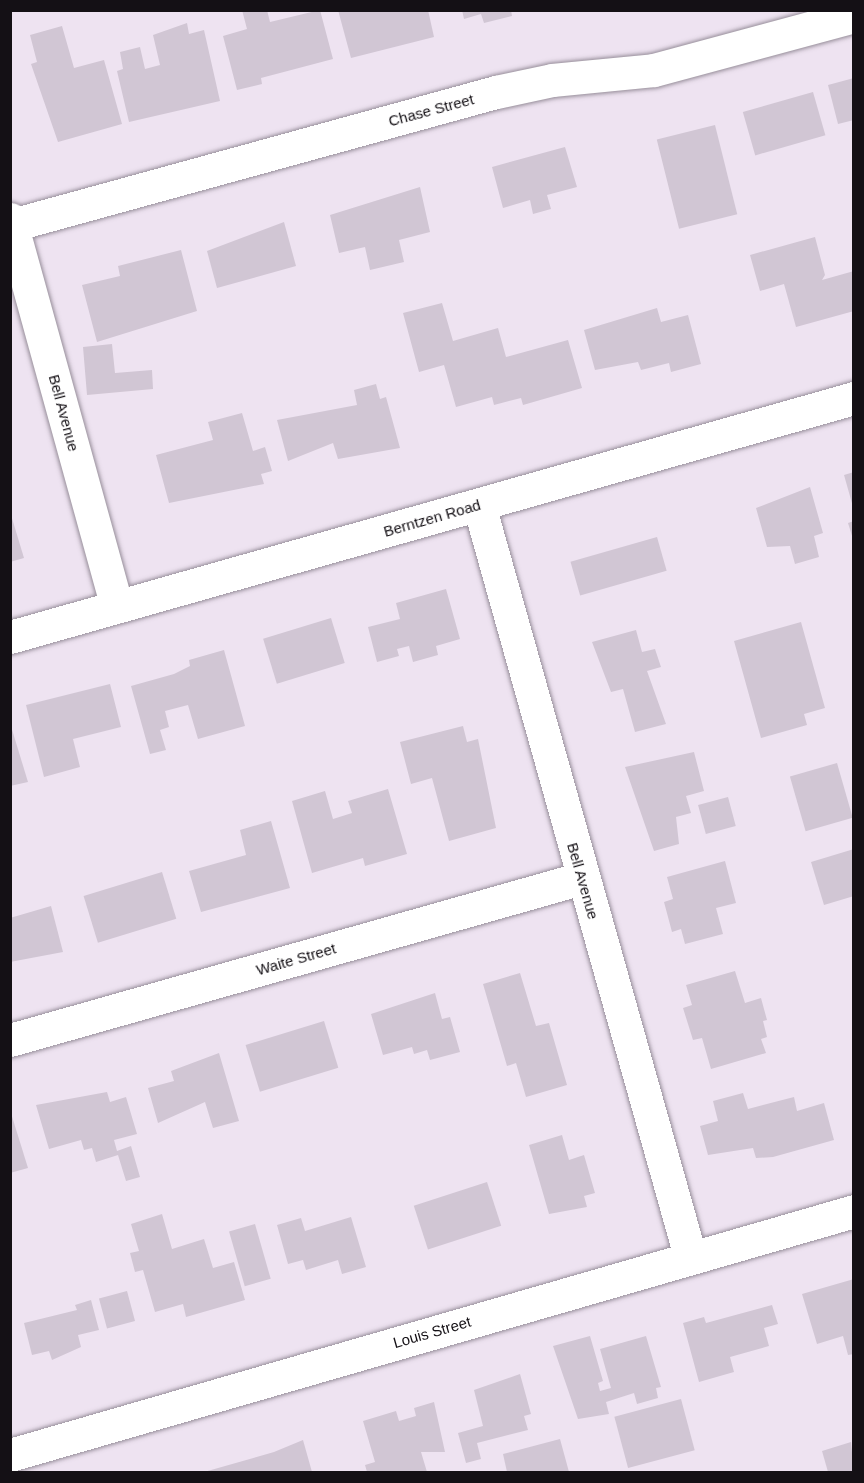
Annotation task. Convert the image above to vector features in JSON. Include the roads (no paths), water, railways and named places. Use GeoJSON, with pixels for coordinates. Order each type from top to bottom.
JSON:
{"type":"FeatureCollection","features":[{"type":"Feature","properties":{"kind":"street","name":"Chase Street"},"geometry":{"type":"LineString","coordinates":[[11,222],[496,92],[552,80],[654,70],[854,16]]}},
{"type":"Feature","properties":{"kind":"street","name":"Bell Avenue"},"geometry":{"type":"LineString","coordinates":[[11,222],[117,607]]}},
{"type":"Feature","properties":{"kind":"street","name":"Berntzen Road"},"geometry":{"type":"LineString","coordinates":[[10,638],[854,398]]}},
{"type":"Feature","properties":{"kind":"street","name":"Bell Avenue"},"geometry":{"type":"LineString","coordinates":[[478,505],[690,1256]]}},
{"type":"Feature","properties":{"kind":"street","name":"Waite Street"},"geometry":{"type":"LineString","coordinates":[[10,1040],[582,878]]}},
{"type":"Feature","properties":{"kind":"street","name":"Louis Street"},"geometry":{"type":"LineString","coordinates":[[10,1455],[690,1256],[854,1211]]}}]}
